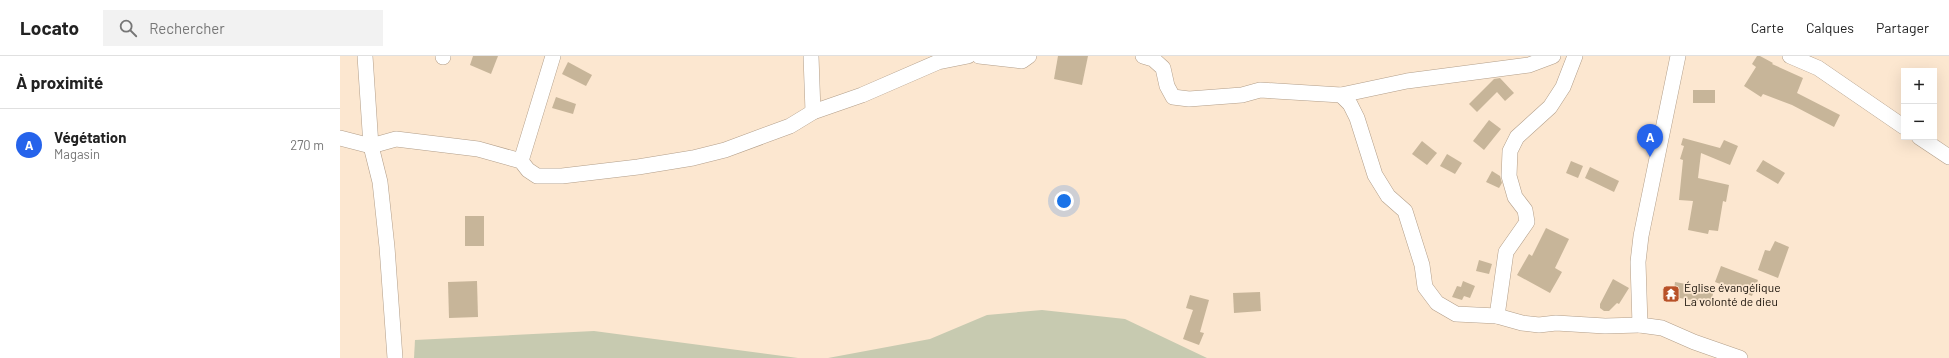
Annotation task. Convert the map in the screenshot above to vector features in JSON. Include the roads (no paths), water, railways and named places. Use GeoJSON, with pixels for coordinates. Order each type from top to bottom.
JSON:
{"type":"FeatureCollection","features":[{"type":"Feature","properties":{"kind":"street"},"geometry":{"type":"LineString","coordinates":[[365,56],[371,146],[380,182],[388,255],[395,358]]}},
{"type":"Feature","properties":{"kind":"street"},"geometry":{"type":"LineString","coordinates":[[521,161],[553,56]]}},
{"type":"Feature","properties":{"kind":"street"},"geometry":{"type":"LineString","coordinates":[[811,56],[813,112]]}},
{"type":"Feature","properties":{"kind":"street"},"geometry":{"type":"LineString","coordinates":[[340,138],[371,146],[396,139],[478,149],[521,161],[528,170],[536,176],[562,176],[694,158],[725,150],[790,126],[813,112],[862,95],[938,62],[968,56]]}},
{"type":"Feature","properties":{"kind":"street"},"geometry":{"type":"LineString","coordinates":[[979,56],[1022,61],[1029,56]]}},
{"type":"Feature","properties":{"kind":"street"},"geometry":{"type":"LineString","coordinates":[[1143,56],[1152,59],[1163,68],[1167,86],[1173,97],[1189,99],[1242,95],[1260,90],[1341,95],[1407,81],[1529,65],[1553,56]]}},
{"type":"Feature","properties":{"kind":"street"},"geometry":{"type":"LineString","coordinates":[[1497,316],[1506,252],[1527,222],[1525,210],[1515,198],[1509,176],[1510,151],[1517,137],[1550,107],[1563,87],[1575,56]]}},
{"type":"Feature","properties":{"kind":"street"},"geometry":{"type":"LineString","coordinates":[[1640,325],[1638,262],[1641,236],[1678,56]]}},
{"type":"Feature","properties":{"kind":"street"},"geometry":{"type":"LineString","coordinates":[[1790,56],[1818,68],[1901,125]]}},
{"type":"Feature","properties":{"kind":"street"},"geometry":{"type":"LineString","coordinates":[[1341,95],[1350,104],[1357,118],[1378,180],[1388,196],[1405,211],[1422,265],[1425,287],[1437,303],[1456,314],[1497,316],[1522,323],[1539,325],[1556,323],[1605,326],[1640,325],[1662,328],[1694,342],[1740,358]]}},
{"type":"Feature","properties":{"kind":"street"},"geometry":{"type":"LineString","coordinates":[[1923,140],[1949,158]]}},
{"type":"Feature","properties":{"kind":"place","name":"Végétation"},"geometry":{"type":"Point","coordinates":[1650,157]}},
{"type":"Feature","properties":{"kind":"place","name":"Église évangélique La volonté de dieu"},"geometry":{"type":"Point","coordinates":[1671,294]}}]}
